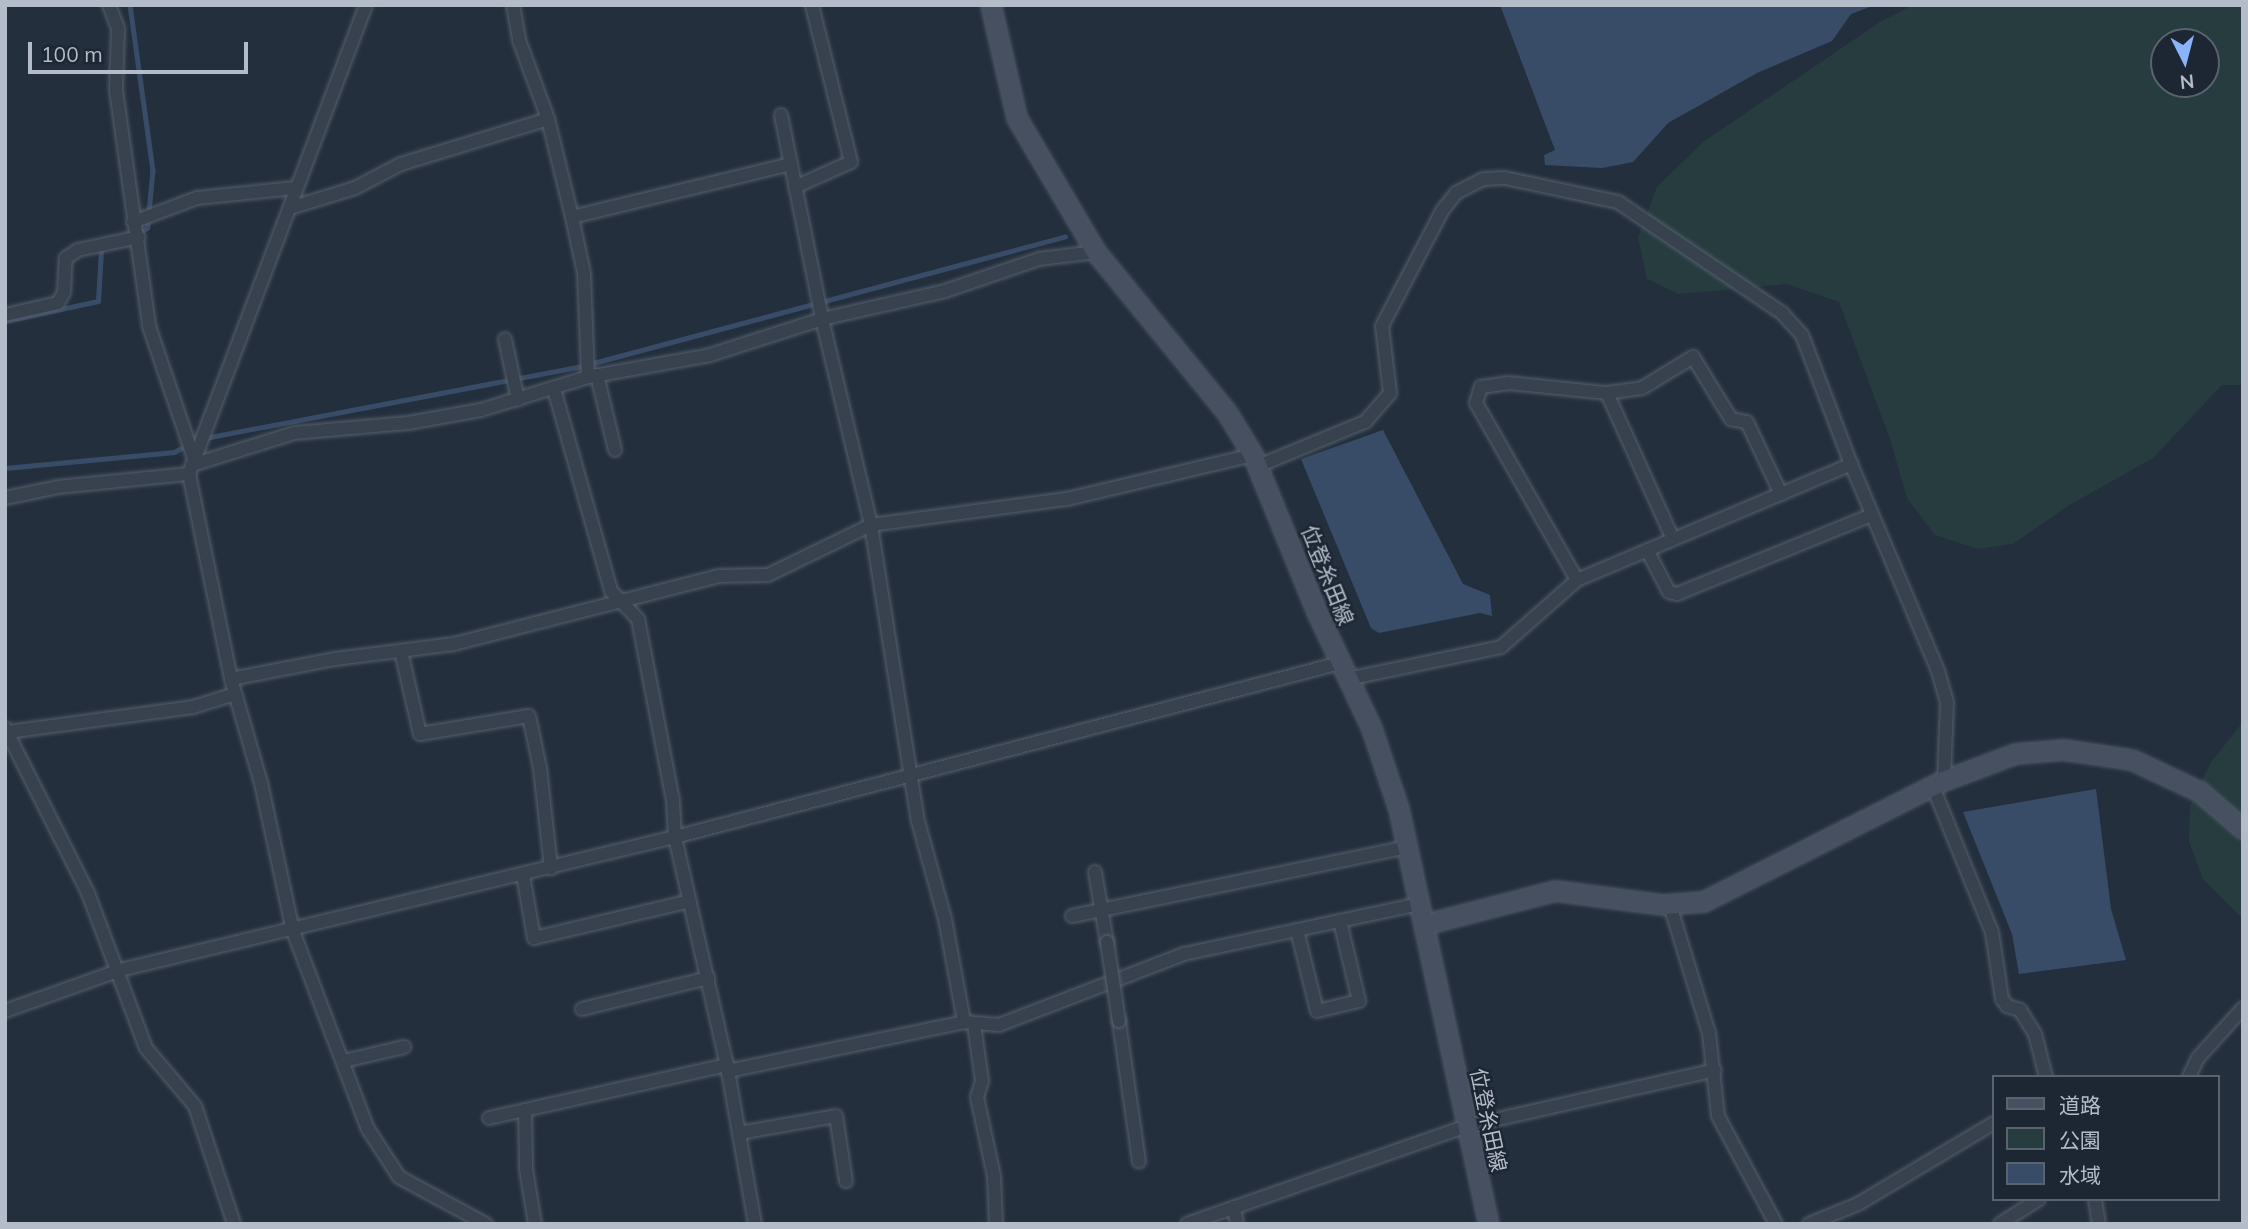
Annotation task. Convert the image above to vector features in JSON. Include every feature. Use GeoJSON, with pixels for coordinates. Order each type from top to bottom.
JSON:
{"type":"FeatureCollection","features":[{"type":"Feature","properties":{"kind":"main road","name":"位登糸田線"},"geometry":{"type":"LineString","coordinates":[[991,5],[1017,118],[1096,252],[1228,414],[1255,461],[1340,663],[1372,729],[1407,847],[1489,1224]]}},
{"type":"Feature","properties":{"kind":"main road"},"geometry":{"type":"LineString","coordinates":[[1424,925],[1555,891],[1670,905],[1719,896],[1939,784],[2016,754],[2095,752],[2168,774],[2200,792],[2243,829]]}},
{"type":"Feature","properties":{"kind":"street"},"geometry":{"type":"LineString","coordinates":[[109,5],[118,29],[116,90],[133,222],[139,237],[149,326],[192,466],[231,680],[261,783],[293,931],[368,1129],[392,1169],[486,1224]]}},
{"type":"Feature","properties":{"kind":"street"},"geometry":{"type":"LineString","coordinates":[[192,466],[366,5]]}},
{"type":"Feature","properties":{"kind":"street"},"geometry":{"type":"LineString","coordinates":[[513,5],[519,40],[548,119],[572,217],[584,273],[593,376],[615,450]]}},
{"type":"Feature","properties":{"kind":"street"},"geometry":{"type":"LineString","coordinates":[[796,187],[851,162],[813,5]]}},
{"type":"Feature","properties":{"kind":"street"},"geometry":{"type":"LineString","coordinates":[[781,115],[822,319],[871,525],[910,774],[982,1081],[977,1097],[994,1177],[996,1224]]}},
{"type":"Feature","properties":{"kind":"street"},"geometry":{"type":"LineString","coordinates":[[290,208],[355,188],[401,164],[548,119]]}},
{"type":"Feature","properties":{"kind":"street"},"geometry":{"type":"LineString","coordinates":[[572,217],[791,164]]}},
{"type":"Feature","properties":{"kind":"street"},"geometry":{"type":"LineString","coordinates":[[231,680],[401,651],[454,645],[719,576],[768,575],[871,525],[1067,499],[1255,461],[1365,422],[1390,393],[1382,327],[1442,211],[1456,192],[1484,179],[1506,178],[1619,202],[1782,313],[1802,335],[1851,464],[1938,671],[1947,703],[1939,784],[1992,932],[2002,999],[2020,1010],[2035,1034],[2045,1075]]}},
{"type":"Feature","properties":{"kind":"street"},"geometry":{"type":"LineString","coordinates":[[133,222],[197,198],[295,188]]}},
{"type":"Feature","properties":{"kind":"street"},"geometry":{"type":"LineString","coordinates":[[5,315],[58,303],[64,292],[66,258],[78,250],[139,237]]}},
{"type":"Feature","properties":{"kind":"street"},"geometry":{"type":"LineString","coordinates":[[5,498],[192,466],[294,433],[408,423],[518,400],[593,376],[710,355],[822,319],[945,291],[1039,259],[1096,252]]}},
{"type":"Feature","properties":{"kind":"street"},"geometry":{"type":"LineString","coordinates":[[505,338],[518,400]]}},
{"type":"Feature","properties":{"kind":"street"},"geometry":{"type":"LineString","coordinates":[[1577,580],[1476,403],[1477,392],[1489,384],[1508,383],[1607,393],[1642,388],[1693,356],[1731,419],[1746,422],[1781,494]]}},
{"type":"Feature","properties":{"kind":"street"},"geometry":{"type":"LineString","coordinates":[[554,389],[611,591],[625,601],[638,619],[676,837],[728,1068],[755,1224]]}},
{"type":"Feature","properties":{"kind":"street"},"geometry":{"type":"LineString","coordinates":[[1607,393],[1673,539]]}},
{"type":"Feature","properties":{"kind":"street"},"geometry":{"type":"LineString","coordinates":[[1348,679],[1501,647],[1577,580],[1851,464]]}},
{"type":"Feature","properties":{"kind":"street"},"geometry":{"type":"LineString","coordinates":[[1647,550],[1669,592],[1676,594],[1872,515]]}},
{"type":"Feature","properties":{"kind":"street"},"geometry":{"type":"LineString","coordinates":[[401,651],[420,734],[529,716],[540,768],[551,868]]}},
{"type":"Feature","properties":{"kind":"street"},"geometry":{"type":"LineString","coordinates":[[5,1011],[120,970],[293,931],[676,837],[1340,663]]}},
{"type":"Feature","properties":{"kind":"street"},"geometry":{"type":"LineString","coordinates":[[234,1224],[195,1106],[146,1048],[120,970],[88,893],[6,730],[193,707],[235,694]]}},
{"type":"Feature","properties":{"kind":"street"},"geometry":{"type":"LineString","coordinates":[[1072,916],[1407,847]]}},
{"type":"Feature","properties":{"kind":"street"},"geometry":{"type":"LineString","coordinates":[[1095,872],[1139,1162]]}},
{"type":"Feature","properties":{"kind":"street"},"geometry":{"type":"LineString","coordinates":[[523,875],[534,938],[690,901]]}},
{"type":"Feature","properties":{"kind":"street"},"geometry":{"type":"LineString","coordinates":[[489,1118],[728,1068],[969,1023],[999,1025],[1184,954],[1419,904]]}},
{"type":"Feature","properties":{"kind":"street"},"geometry":{"type":"LineString","coordinates":[[1670,905],[1709,1033],[1718,1116],[1776,1224]]}},
{"type":"Feature","properties":{"kind":"street"},"geometry":{"type":"LineString","coordinates":[[1297,930],[1317,1011],[1359,1001],[1340,921]]}},
{"type":"Feature","properties":{"kind":"street"},"geometry":{"type":"LineString","coordinates":[[582,1009],[708,978]]}},
{"type":"Feature","properties":{"kind":"street"},"geometry":{"type":"LineString","coordinates":[[2190,1075],[2198,1058],[2243,1008]]}},
{"type":"Feature","properties":{"kind":"street"},"geometry":{"type":"LineString","coordinates":[[344,1061],[404,1047]]}},
{"type":"Feature","properties":{"kind":"street"},"geometry":{"type":"LineString","coordinates":[[1187,1224],[1467,1126],[1715,1070]]}},
{"type":"Feature","properties":{"kind":"street"},"geometry":{"type":"LineString","coordinates":[[525,1110],[526,1170],[535,1224]]}},
{"type":"Feature","properties":{"kind":"street"},"geometry":{"type":"LineString","coordinates":[[739,1133],[836,1116],[846,1181]]}},
{"type":"Feature","properties":{"kind":"street"},"geometry":{"type":"LineString","coordinates":[[1809,1224],[1858,1204],[1993,1124]]}},
{"type":"Feature","properties":{"kind":"street"},"geometry":{"type":"LineString","coordinates":[[2000,1224],[2036,1201]]}},
{"type":"Feature","properties":{"kind":"street"},"geometry":{"type":"LineString","coordinates":[[2095,1201],[2099,1224]]}},
{"type":"Feature","properties":{"kind":"street"},"geometry":{"type":"LineString","coordinates":[[1234,1207],[1237,1224]]}},
{"type":"Feature","properties":{"kind":"green space"},"geometry":{"type":"Polygon","coordinates":[[[1913,5],[2243,5],[2243,385],[2222,385],[2153,458],[2068,506],[2013,544],[1978,549],[1935,535],[1907,498],[1890,439],[1839,302],[1787,284],[1679,294],[1647,279],[1638,237],[1657,187],[1703,142],[1880,22],[1913,5]]]}},
{"type":"Feature","properties":{"kind":"green space"},"geometry":{"type":"Polygon","coordinates":[[[2243,722],[2243,919],[2203,879],[2189,842],[2190,806],[2211,762],[2243,722]]]}},
{"type":"Feature","properties":{"kind":"water"},"geometry":{"type":"Polygon","coordinates":[[[1500,5],[1875,5],[1851,14],[1832,41],[1757,73],[1668,123],[1633,162],[1602,168],[1545,165],[1544,155],[1555,150],[1500,5]]]}},
{"type":"Feature","properties":{"kind":"water"},"geometry":{"type":"Polygon","coordinates":[[[1383,430],[1463,584],[1490,595],[1492,616],[1480,613],[1379,633],[1371,628],[1301,459],[1383,430]]]}},
{"type":"Feature","properties":{"kind":"water"},"geometry":{"type":"Polygon","coordinates":[[[2096,789],[2111,909],[2126,960],[2019,974],[2012,934],[1963,812],[2096,789]]]}},
{"type":"Feature","properties":{"kind":"waterway"},"geometry":{"type":"LineString","coordinates":[[130,5],[153,170],[149,212]]}},
{"type":"Feature","properties":{"kind":"waterway"},"geometry":{"type":"LineString","coordinates":[[137,234],[147,228],[148,220]]}},
{"type":"Feature","properties":{"kind":"waterway"},"geometry":{"type":"LineString","coordinates":[[205,438],[582,366],[1065,237]]}},
{"type":"Feature","properties":{"kind":"waterway"},"geometry":{"type":"LineString","coordinates":[[5,321],[98,301],[101,251]]}},
{"type":"Feature","properties":{"kind":"waterway"},"geometry":{"type":"LineString","coordinates":[[5,468],[174,452],[187,445]]}}]}
